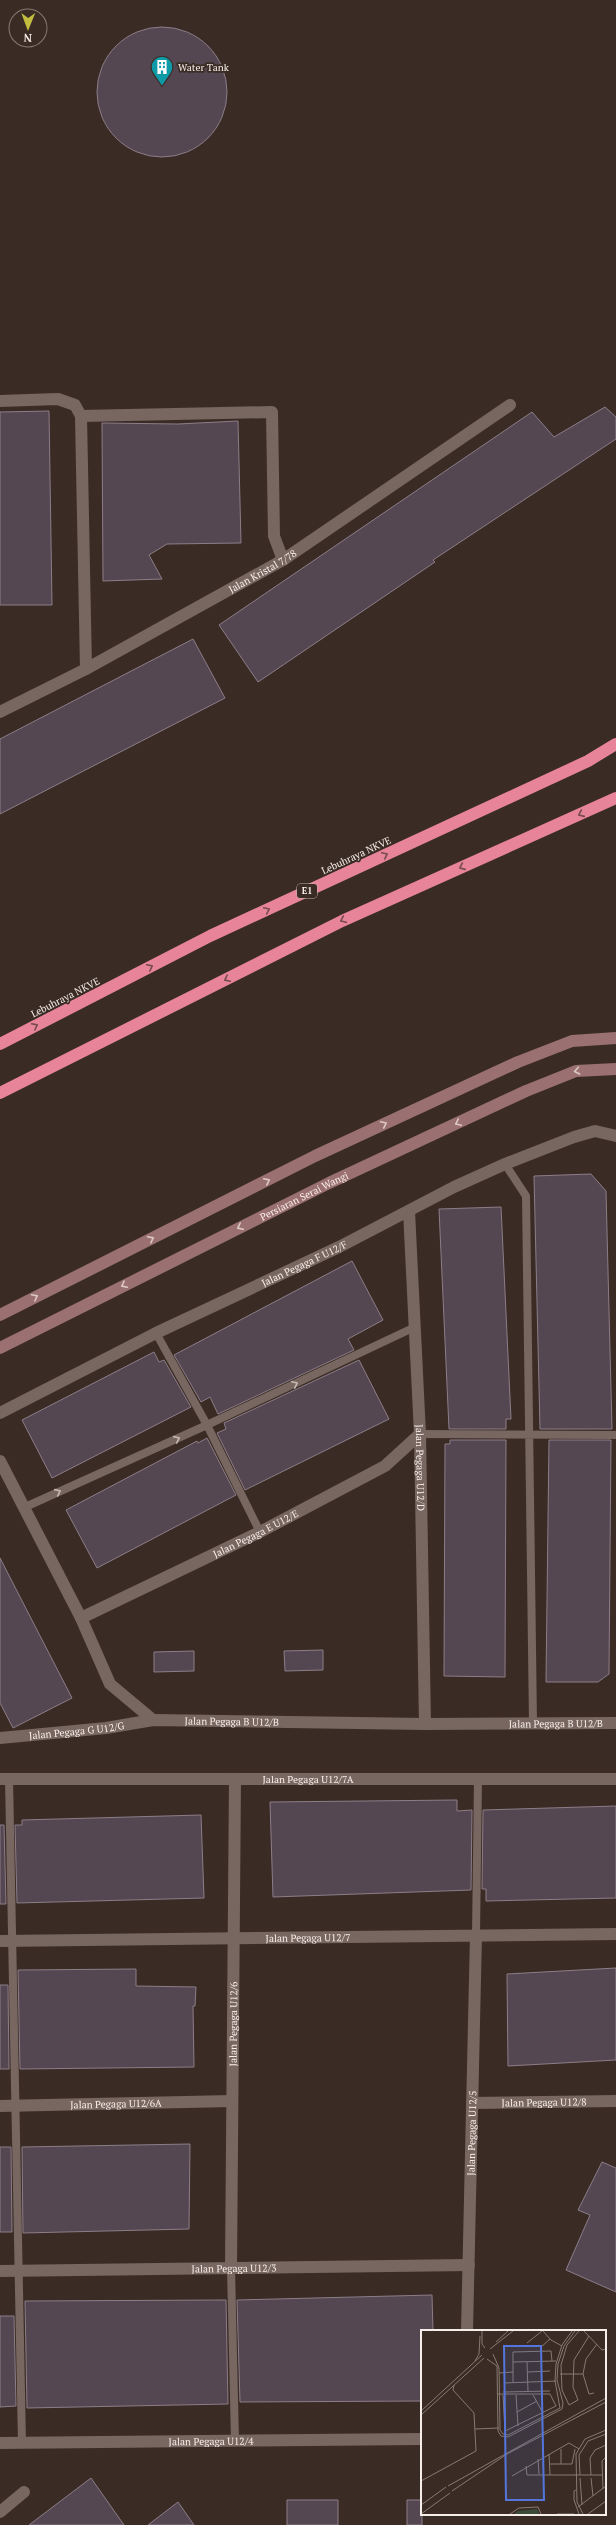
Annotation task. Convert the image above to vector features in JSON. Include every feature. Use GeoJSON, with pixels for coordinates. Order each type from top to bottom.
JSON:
{"type":"FeatureCollection","features":[{"type":"Feature","properties":{"kind":"highway","name":"Lebuhraya NKVE"},"geometry":{"type":"LineString","coordinates":[[0,1044],[210,936],[588,761],[616,744]]}},
{"type":"Feature","properties":{"kind":"highway"},"geometry":{"type":"LineString","coordinates":[[0,1093],[342,921],[616,798]]}},
{"type":"Feature","properties":{"kind":"street"},"geometry":{"type":"LineString","coordinates":[[0,401],[58,399],[74,405],[81,416],[86,669]]}},
{"type":"Feature","properties":{"kind":"street","name":"Jalan Kristal 7/78"},"geometry":{"type":"LineString","coordinates":[[0,712],[86,669],[283,560],[510,405]]}},
{"type":"Feature","properties":{"kind":"street"},"geometry":{"type":"LineString","coordinates":[[81,416],[272,412],[274,536],[283,560]]}},
{"type":"Feature","properties":{"kind":"street"},"geometry":{"type":"LineString","coordinates":[[0,1315],[315,1156],[518,1062],[572,1041],[616,1038]]}},
{"type":"Feature","properties":{"kind":"street","name":"Persiaran Serai Wangi"},"geometry":{"type":"LineString","coordinates":[[0,1348],[329,1183],[526,1091],[576,1071],[616,1069]]}},
{"type":"Feature","properties":{"kind":"street","name":"Jalan Pegaga F U12/F"},"geometry":{"type":"LineString","coordinates":[[0,1413],[156,1332],[340,1248],[409,1211],[504,1164],[574,1137],[595,1132],[615,1135]]}},
{"type":"Feature","properties":{"kind":"street","name":"Jalan Pegaga U12/D"},"geometry":{"type":"LineString","coordinates":[[409,1211],[420,1434],[425,1724]]}},
{"type":"Feature","properties":{"kind":"street","name":"Jalan Pegaga E U12/E"},"geometry":{"type":"LineString","coordinates":[[81,1618],[260,1532],[385,1466],[420,1434]]}},
{"type":"Feature","properties":{"kind":"street"},"geometry":{"type":"LineString","coordinates":[[0,1461],[22,1508],[81,1618],[110,1684],[153,1720]]}},
{"type":"Feature","properties":{"kind":"street","name":"Jalan Pegaga B U12/B"},"geometry":{"type":"LineString","coordinates":[[153,1720],[425,1724],[616,1722]]}},
{"type":"Feature","properties":{"kind":"street","name":"Jalan Pegaga G U12/G"},"geometry":{"type":"LineString","coordinates":[[0,1738],[106,1728],[153,1720]]}},
{"type":"Feature","properties":{"kind":"street","name":"Jalan Pegaga U12/7A"},"geometry":{"type":"LineString","coordinates":[[4,1779],[616,1779]]}},
{"type":"Feature","properties":{"kind":"street","name":"Jalan Pegaga U12/6"},"geometry":{"type":"LineString","coordinates":[[231,2268],[235,1779]]}},
{"type":"Feature","properties":{"kind":"street","name":"Jalan Pegaga U12/7"},"geometry":{"type":"LineString","coordinates":[[6,1941],[616,1934]]}},
{"type":"Feature","properties":{"kind":"street","name":"Jalan Pegaga U12/5"},"geometry":{"type":"LineString","coordinates":[[467,2330],[476,1936]]}},
{"type":"Feature","properties":{"kind":"street","name":"Jalan Pegaga U12/6A"},"geometry":{"type":"LineString","coordinates":[[0,2106],[232,2101]]}},
{"type":"Feature","properties":{"kind":"street","name":"Jalan Pegaga U12/8"},"geometry":{"type":"LineString","coordinates":[[472,2103],[616,2101]]}},
{"type":"Feature","properties":{"kind":"street","name":"Jalan Pegaga U12/3"},"geometry":{"type":"LineString","coordinates":[[0,2271],[469,2265]]}},
{"type":"Feature","properties":{"kind":"street","name":"Jalan Pegaga U12/4"},"geometry":{"type":"LineString","coordinates":[[0,2443],[421,2438]]}},
{"type":"Feature","properties":{"kind":"street"},"geometry":{"type":"LineString","coordinates":[[0,2512],[24,2492]]}},
{"type":"Feature","properties":{"kind":"lane"},"geometry":{"type":"LineString","coordinates":[[504,1164],[526,1196],[533,1723]]}},
{"type":"Feature","properties":{"kind":"lane"},"geometry":{"type":"LineString","coordinates":[[22,1508],[207,1425],[415,1327]]}},
{"type":"Feature","properties":{"kind":"lane"},"geometry":{"type":"LineString","coordinates":[[156,1332],[207,1425],[260,1532]]}},
{"type":"Feature","properties":{"kind":"lane"},"geometry":{"type":"LineString","coordinates":[[420,1434],[616,1435]]}},
{"type":"Feature","properties":{"kind":"lane"},"geometry":{"type":"LineString","coordinates":[[4,1779],[6,1941],[14,2105],[22,2443]]}},
{"type":"Feature","properties":{"kind":"lane"},"geometry":{"type":"LineString","coordinates":[[476,1936],[478,1779]]}},
{"type":"Feature","properties":{"kind":"lane"},"geometry":{"type":"LineString","coordinates":[[231,2268],[235,2441]]}},
{"type":"Feature","properties":{"kind":"building","name":"Water Tank"},"geometry":{"type":"Polygon","coordinates":[[[168,27],[187,32],[208,46],[222,67],[226,79],[226,105],[222,117],[208,138],[187,152],[175,156],[156,157],[137,152],[116,138],[102,117],[98,105],[97,86],[102,67],[116,46],[137,32],[149,28],[168,27]]]}},
{"type":"Feature","properties":{"kind":"building"},"geometry":{"type":"Polygon","coordinates":[[[605,407],[616,417],[616,439],[433,560],[435,562],[258,682],[219,625],[532,412],[554,437],[605,407]]]}},
{"type":"Feature","properties":{"kind":"building"},"geometry":{"type":"Polygon","coordinates":[[[49,411],[52,605],[0,605],[0,412],[49,411]]]}},
{"type":"Feature","properties":{"kind":"building"},"geometry":{"type":"Polygon","coordinates":[[[238,421],[241,543],[167,544],[149,555],[162,579],[103,581],[102,423],[178,424],[238,421]]]}},
{"type":"Feature","properties":{"kind":"building"},"geometry":{"type":"Polygon","coordinates":[[[193,639],[225,698],[0,814],[0,739],[193,639]]]}},
{"type":"Feature","properties":{"kind":"building"},"geometry":{"type":"Polygon","coordinates":[[[591,1174],[606,1191],[612,1429],[540,1429],[534,1176],[591,1174]]]}},
{"type":"Feature","properties":{"kind":"building"},"geometry":{"type":"Polygon","coordinates":[[[501,1207],[511,1419],[506,1419],[506,1429],[449,1429],[439,1209],[501,1207]]]}},
{"type":"Feature","properties":{"kind":"building"},"geometry":{"type":"Polygon","coordinates":[[[352,1261],[383,1320],[348,1339],[354,1350],[218,1414],[210,1397],[201,1402],[174,1355],[352,1261]]]}},
{"type":"Feature","properties":{"kind":"building"},"geometry":{"type":"Polygon","coordinates":[[[154,1352],[159,1362],[164,1360],[191,1407],[52,1478],[22,1420],[154,1352]]]}},
{"type":"Feature","properties":{"kind":"building"},"geometry":{"type":"Polygon","coordinates":[[[359,1360],[389,1419],[245,1490],[217,1433],[226,1429],[224,1423],[359,1360]]]}},
{"type":"Feature","properties":{"kind":"building"},"geometry":{"type":"Polygon","coordinates":[[[207,1438],[236,1495],[97,1568],[66,1510],[197,1441],[198,1443],[207,1438]]]}},
{"type":"Feature","properties":{"kind":"building"},"geometry":{"type":"Polygon","coordinates":[[[450,1440],[506,1440],[505,1677],[444,1676],[445,1444],[450,1444],[450,1440]]]}},
{"type":"Feature","properties":{"kind":"building"},"geometry":{"type":"Polygon","coordinates":[[[549,1440],[611,1440],[609,1674],[598,1682],[546,1682],[549,1440]]]}},
{"type":"Feature","properties":{"kind":"building"},"geometry":{"type":"Polygon","coordinates":[[[0,1558],[72,1698],[13,1728],[0,1703],[0,1558]]]}},
{"type":"Feature","properties":{"kind":"building"},"geometry":{"type":"Polygon","coordinates":[[[323,1650],[323,1670],[285,1671],[284,1651],[323,1650]]]}},
{"type":"Feature","properties":{"kind":"building"},"geometry":{"type":"Polygon","coordinates":[[[194,1651],[194,1671],[154,1672],[154,1652],[194,1651]]]}},
{"type":"Feature","properties":{"kind":"building"},"geometry":{"type":"Polygon","coordinates":[[[457,1800],[457,1811],[472,1810],[471,1890],[273,1897],[270,1802],[457,1800]]]}},
{"type":"Feature","properties":{"kind":"building"},"geometry":{"type":"Polygon","coordinates":[[[616,1806],[616,1898],[486,1901],[486,1889],[482,1889],[483,1810],[616,1806]]]}},
{"type":"Feature","properties":{"kind":"building"},"geometry":{"type":"Polygon","coordinates":[[[201,1815],[204,1898],[17,1903],[15,1825],[22,1825],[22,1820],[201,1815]]]}},
{"type":"Feature","properties":{"kind":"building"},"geometry":{"type":"Polygon","coordinates":[[[0,1825],[4,1825],[6,1904],[0,1904],[0,1825]]]}},
{"type":"Feature","properties":{"kind":"building"},"geometry":{"type":"Polygon","coordinates":[[[616,1968],[616,2060],[508,2066],[507,1974],[616,1968]]]}},
{"type":"Feature","properties":{"kind":"building"},"geometry":{"type":"Polygon","coordinates":[[[136,1969],[136,1986],[196,1987],[195,2006],[193,2006],[194,2067],[20,2069],[18,1970],[136,1969]]]}},
{"type":"Feature","properties":{"kind":"building"},"geometry":{"type":"Polygon","coordinates":[[[0,1985],[8,1985],[9,2069],[0,2069],[0,1985]]]}},
{"type":"Feature","properties":{"kind":"building"},"geometry":{"type":"Polygon","coordinates":[[[190,2144],[189,2229],[23,2233],[22,2147],[190,2144]]]}},
{"type":"Feature","properties":{"kind":"building"},"geometry":{"type":"Polygon","coordinates":[[[0,2147],[11,2147],[12,2232],[0,2232],[0,2147]]]}},
{"type":"Feature","properties":{"kind":"building"},"geometry":{"type":"Polygon","coordinates":[[[602,2162],[616,2168],[616,2292],[566,2270],[590,2215],[578,2210],[602,2162]]]}},
{"type":"Feature","properties":{"kind":"building"},"geometry":{"type":"Polygon","coordinates":[[[432,2295],[433,2330],[421,2330],[421,2401],[240,2402],[237,2300],[432,2295]]]}},
{"type":"Feature","properties":{"kind":"building"},"geometry":{"type":"Polygon","coordinates":[[[226,2300],[228,2404],[27,2408],[25,2301],[226,2300]]]}},
{"type":"Feature","properties":{"kind":"building"},"geometry":{"type":"Polygon","coordinates":[[[0,2316],[14,2316],[16,2406],[0,2407],[0,2316]]]}},
{"type":"Feature","properties":{"kind":"building"},"geometry":{"type":"Polygon","coordinates":[[[91,2478],[124,2525],[29,2525],[91,2478]]]}},
{"type":"Feature","properties":{"kind":"building"},"geometry":{"type":"Polygon","coordinates":[[[287,2500],[338,2500],[338,2525],[287,2525],[287,2500]]]}},
{"type":"Feature","properties":{"kind":"building"},"geometry":{"type":"Polygon","coordinates":[[[407,2500],[421,2500],[422,2525],[407,2525],[407,2500]]]}},
{"type":"Feature","properties":{"kind":"building"},"geometry":{"type":"Polygon","coordinates":[[[178,2502],[194,2525],[148,2525],[178,2502]]]}},
{"type":"Feature","properties":{"kind":"place","name":"Water Tank"},"geometry":{"type":"Point","coordinates":[162,86]}}]}
